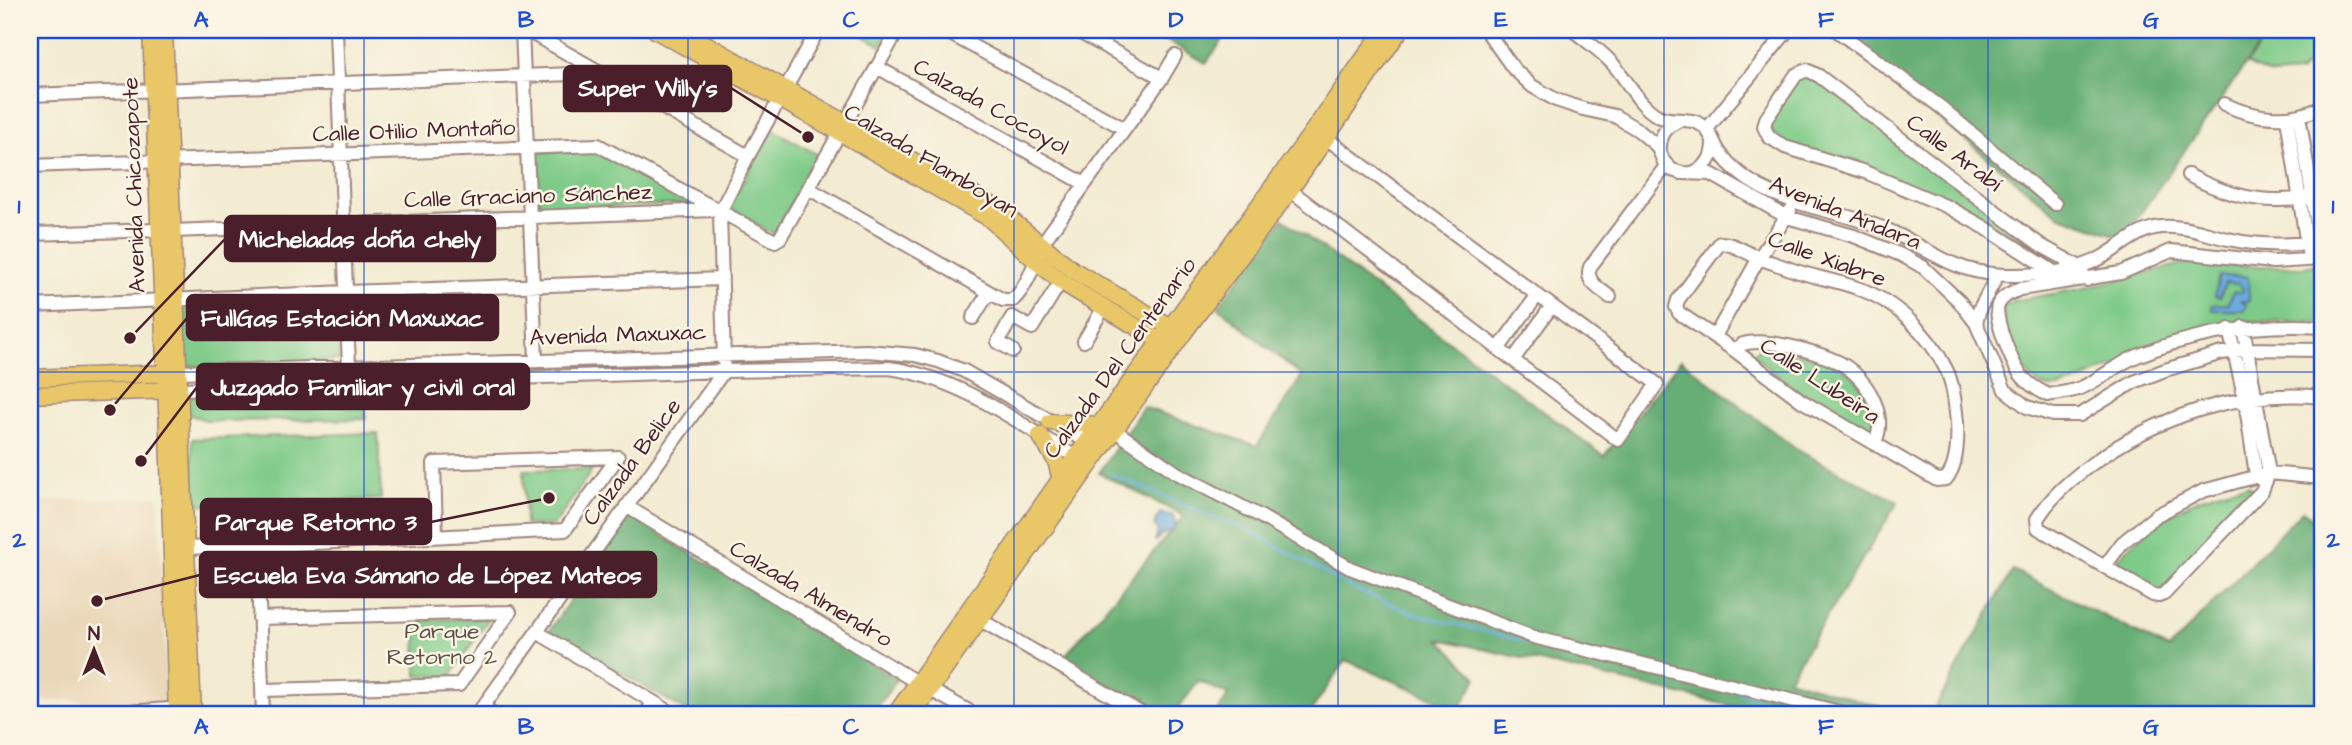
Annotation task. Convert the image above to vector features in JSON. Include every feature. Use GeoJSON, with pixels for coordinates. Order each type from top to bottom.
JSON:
{"type":"FeatureCollection","features":[{"type":"Feature","properties":{"kind":"main road","name":"Avenida Chicozapote"},"geometry":{"type":"LineString","coordinates":[[150,30],[160,91]]}},
{"type":"Feature","properties":{"kind":"main road","name":"Avenida Chicozapote"},"geometry":{"type":"LineString","coordinates":[[164,30],[160,91],[185,712]]}},
{"type":"Feature","properties":{"kind":"main road","name":"Calzada Flamboyan"},"geometry":{"type":"LineString","coordinates":[[655,30],[783,93]]}},
{"type":"Feature","properties":{"kind":"main road","name":"Calzada Flamboyan"},"geometry":{"type":"LineString","coordinates":[[681,30],[843,127],[995,207],[1073,270],[1176,331]]}},
{"type":"Feature","properties":{"kind":"main road","name":"Calzada Del Centenario"},"geometry":{"type":"LineString","coordinates":[[895,715],[924,686],[974,616],[1176,331],[1384,30]]}},
{"type":"Feature","properties":{"kind":"main road","name":"Calzada Del Centenario"},"geometry":{"type":"LineString","coordinates":[[1176,331],[1290,190],[1399,30]]}},
{"type":"Feature","properties":{"kind":"main road","name":"Calzada Flamboyan"},"geometry":{"type":"LineString","coordinates":[[843,127],[989,218],[1061,281],[1166,345]]}},
{"type":"Feature","properties":{"kind":"main road","name":"Avenida Maxuxac"},"geometry":{"type":"LineString","coordinates":[[30,379],[172,373]]}},
{"type":"Feature","properties":{"kind":"main road","name":"Avenida Maxuxac"},"geometry":{"type":"LineString","coordinates":[[30,395],[174,390]]}},
{"type":"Feature","properties":{"kind":"main road"},"geometry":{"type":"LineString","coordinates":[[1061,480],[1045,428],[1106,428]]}},
{"type":"Feature","properties":{"kind":"main road","name":"Calzada Del Centenario"},"geometry":{"type":"LineString","coordinates":[[974,616],[1061,480],[1083,461]]}},
{"type":"Feature","properties":{"kind":"main road","name":"Calzada Del Centenario"},"geometry":{"type":"LineString","coordinates":[[912,715],[924,686]]}},
{"type":"Feature","properties":{"kind":"street"},"geometry":{"type":"LineString","coordinates":[[336,30],[349,367]]}},
{"type":"Feature","properties":{"kind":"street"},"geometry":{"type":"LineString","coordinates":[[536,360],[524,30],[748,156]]}},
{"type":"Feature","properties":{"kind":"street"},"geometry":{"type":"LineString","coordinates":[[898,30],[808,188],[1003,300],[1013,300],[1019,294],[1041,245],[1162,78],[1175,56]]}},
{"type":"Feature","properties":{"kind":"street"},"geometry":{"type":"LineString","coordinates":[[943,30],[1125,128]]}},
{"type":"Feature","properties":{"kind":"street"},"geometry":{"type":"LineString","coordinates":[[1075,30],[1162,78]]}},
{"type":"Feature","properties":{"kind":"street"},"geometry":{"type":"LineString","coordinates":[[1486,30],[1513,68],[1532,86],[1556,100],[1615,116],[1657,146],[1667,166],[1590,267],[1590,281],[1610,297]]}},
{"type":"Feature","properties":{"kind":"street"},"geometry":{"type":"LineString","coordinates":[[1573,30],[1611,61],[1644,105],[1659,116],[1691,120],[1710,135],[1713,151],[1709,161],[1702,169],[1692,173]]}},
{"type":"Feature","properties":{"kind":"street"},"geometry":{"type":"LineString","coordinates":[[1710,135],[1788,30]]}},
{"type":"Feature","properties":{"kind":"street"},"geometry":{"type":"LineString","coordinates":[[1836,30],[1942,108],[2054,204]]}},
{"type":"Feature","properties":{"kind":"street"},"geometry":{"type":"LineString","coordinates":[[724,371],[718,211],[815,31]]}},
{"type":"Feature","properties":{"kind":"street","name":"Calzada Cocoyol"},"geometry":{"type":"LineString","coordinates":[[877,67],[1085,184]]}},
{"type":"Feature","properties":{"kind":"street","name":"Calle Arabí"},"geometry":{"type":"LineString","coordinates":[[2054,272],[1948,207],[1865,173],[1785,147],[1769,137],[1764,127],[1766,118],[1796,75],[1807,70],[1819,76],[2042,246],[2078,266]]}},
{"type":"Feature","properties":{"kind":"street"},"geometry":{"type":"LineString","coordinates":[[30,94],[599,73]]}},
{"type":"Feature","properties":{"kind":"street"},"geometry":{"type":"LineString","coordinates":[[2224,104],[2243,113],[2293,117],[2322,107]]}},
{"type":"Feature","properties":{"kind":"street"},"geometry":{"type":"LineString","coordinates":[[2293,117],[2317,194],[2318,259],[2273,262],[2172,251],[2121,273],[2020,289],[2006,296],[1999,303],[1997,312],[2009,351],[2020,375],[2031,386],[2048,395],[2084,387],[2135,357],[2198,335],[2243,327],[2322,327]]}},
{"type":"Feature","properties":{"kind":"street"},"geometry":{"type":"LineString","coordinates":[[2293,117],[2299,199],[2316,242]]}},
{"type":"Feature","properties":{"kind":"street"},"geometry":{"type":"LineString","coordinates":[[1660,153],[1663,132],[1680,120]]}},
{"type":"Feature","properties":{"kind":"street","name":"Avenida Andara"},"geometry":{"type":"LineString","coordinates":[[1710,135],[1720,153],[1739,173],[1759,187],[1795,202],[1885,229],[1954,265],[1997,276],[2054,272],[2096,261],[2135,236],[2158,227],[2178,227],[2261,244],[2316,242]]}},
{"type":"Feature","properties":{"kind":"street"},"geometry":{"type":"LineString","coordinates":[[1290,190],[1618,440],[1657,384],[1326,138]]}},
{"type":"Feature","properties":{"kind":"street","name":"Calle Otilio Montaño"},"geometry":{"type":"LineString","coordinates":[[30,166],[598,145],[775,241],[780,238],[808,188]]}},
{"type":"Feature","properties":{"kind":"street","name":"Avenida Andara"},"geometry":{"type":"LineString","coordinates":[[1667,166],[1682,173],[1711,174],[1787,217],[1854,236],[1923,267],[1950,292],[1976,323],[2005,390],[2027,407],[2053,415],[2080,415],[2134,382],[2180,365],[2233,351],[2322,350]]}},
{"type":"Feature","properties":{"kind":"street"},"geometry":{"type":"LineString","coordinates":[[2188,175],[2213,188],[2243,197],[2299,199],[2317,194]]}},
{"type":"Feature","properties":{"kind":"street"},"geometry":{"type":"LineString","coordinates":[[1714,336],[1795,202]]}},
{"type":"Feature","properties":{"kind":"street","name":"Calle Graciano Sánchez"},"geometry":{"type":"LineString","coordinates":[[30,234],[718,211]]}},
{"type":"Feature","properties":{"kind":"street","name":"Calle Xiabre"},"geometry":{"type":"LineString","coordinates":[[1676,307],[1678,300],[1720,243],[1728,243],[1759,258],[1828,281],[1856,287],[1881,298],[1910,321],[1933,347],[1947,371],[1957,439],[1952,472],[1946,479]]}},
{"type":"Feature","properties":{"kind":"street"},"geometry":{"type":"LineString","coordinates":[[2078,266],[2087,280]]}},
{"type":"Feature","properties":{"kind":"street"},"geometry":{"type":"LineString","coordinates":[[1976,323],[1980,308],[1997,276]]}},
{"type":"Feature","properties":{"kind":"street"},"geometry":{"type":"LineString","coordinates":[[30,306],[722,279]]}},
{"type":"Feature","properties":{"kind":"street"},"geometry":{"type":"LineString","coordinates":[[1013,351],[998,342],[1012,317],[1032,328],[1061,281]]}},
{"type":"Feature","properties":{"kind":"street"},"geometry":{"type":"LineString","coordinates":[[973,318],[989,292]]}},
{"type":"Feature","properties":{"kind":"street"},"geometry":{"type":"LineString","coordinates":[[1499,348],[1537,296]]}},
{"type":"Feature","properties":{"kind":"street"},"geometry":{"type":"LineString","coordinates":[[1084,341],[1104,307]]}},
{"type":"Feature","properties":{"kind":"street"},"geometry":{"type":"LineString","coordinates":[[1513,359],[1551,307]]}},
{"type":"Feature","properties":{"kind":"street","name":"Calle Lubeira"},"geometry":{"type":"LineString","coordinates":[[1676,307],[1679,313],[1802,401],[1937,480],[1946,479]]}},
{"type":"Feature","properties":{"kind":"street"},"geometry":{"type":"LineString","coordinates":[[2243,327],[2251,399],[2263,478],[2262,491],[2164,594],[2153,595],[2038,528],[2037,519],[2062,487],[2100,457],[2143,431],[2211,406],[2251,399],[2305,395],[2322,397]]}},
{"type":"Feature","properties":{"kind":"street"},"geometry":{"type":"LineString","coordinates":[[2229,330],[2233,351],[2251,399]]}},
{"type":"Feature","properties":{"kind":"street"},"geometry":{"type":"LineString","coordinates":[[1734,350],[1743,344],[1769,343],[1839,362],[1857,376],[1875,403],[1879,435],[1875,442]]}},
{"type":"Feature","properties":{"kind":"street","name":"Avenida Maxuxac"},"geometry":{"type":"LineString","coordinates":[[172,373],[867,351],[915,355],[964,371],[990,386],[1083,461]]}},
{"type":"Feature","properties":{"kind":"street","name":"Avenida Maxuxac"},"geometry":{"type":"LineString","coordinates":[[174,390],[889,368],[932,377],[954,385],[981,401],[1094,445]]}},
{"type":"Feature","properties":{"kind":"street","name":"Calzada Belice"},"geometry":{"type":"LineString","coordinates":[[480,711],[724,371]]}},
{"type":"Feature","properties":{"kind":"street"},"geometry":{"type":"LineString","coordinates":[[981,401],[990,386]]}},
{"type":"Feature","properties":{"kind":"street"},"geometry":{"type":"LineString","coordinates":[[1106,428],[1177,473],[1258,515],[1350,568],[1533,637],[1852,715]]}},
{"type":"Feature","properties":{"kind":"street"},"geometry":{"type":"LineString","coordinates":[[180,548],[565,530],[618,457],[433,463],[436,535]]}},
{"type":"Feature","properties":{"kind":"street"},"geometry":{"type":"LineString","coordinates":[[2105,566],[2122,542],[2157,515],[2203,491],[2263,478],[2322,478]]}},
{"type":"Feature","properties":{"kind":"street","name":"Calzada Almendro"},"geometry":{"type":"LineString","coordinates":[[626,506],[976,715]]}},
{"type":"Feature","properties":{"kind":"street"},"geometry":{"type":"LineString","coordinates":[[257,546],[263,715]]}},
{"type":"Feature","properties":{"kind":"street"},"geometry":{"type":"LineString","coordinates":[[259,618],[510,612],[459,685],[262,690]]}},
{"type":"Feature","properties":{"kind":"street"},"geometry":{"type":"LineString","coordinates":[[974,616],[1144,715]]}},
{"type":"Feature","properties":{"kind":"street"},"geometry":{"type":"LineString","coordinates":[[537,632],[675,715]]}},
{"type":"Feature","properties":{"kind":"street"},"geometry":{"type":"LineString","coordinates":[[645,715],[653,703]]}},
{"type":"Feature","properties":{"kind":"street"},"geometry":{"type":"LineString","coordinates":[[480,711],[496,715]]}},
{"type":"Feature","properties":{"kind":"street"},"geometry":{"type":"LineString","coordinates":[[83,715],[185,712]]}},
{"type":"Feature","properties":{"kind":"shaded area"},"geometry":{"type":"Polygon","coordinates":[[[158,496],[168,706],[91,709],[80,700],[30,701],[30,502],[158,496]]]}},
{"type":"Feature","properties":{"kind":"green space"},"geometry":{"type":"Polygon","coordinates":[[[853,30],[890,30],[881,46],[853,30]]]}},
{"type":"Feature","properties":{"kind":"green space"},"geometry":{"type":"Polygon","coordinates":[[[1148,30],[1230,30],[1206,63],[1148,30]]]}},
{"type":"Feature","properties":{"kind":"green space"},"geometry":{"type":"Polygon","coordinates":[[[1830,30],[2270,30],[2123,238],[2058,215],[1830,30]]]}},
{"type":"Feature","properties":{"kind":"green space"},"geometry":{"type":"Polygon","coordinates":[[[2270,30],[2290,30],[2322,50],[2299,73],[2273,75],[2247,64],[2270,30]]]}},
{"type":"Feature","properties":{"kind":"green space"},"geometry":{"type":"Polygon","coordinates":[[[2290,30],[2322,30],[2322,49],[2290,30]]]}},
{"type":"Feature","properties":{"kind":"green space"},"geometry":{"type":"Polygon","coordinates":[[[1809,75],[2061,263],[2058,266],[1937,198],[1778,140],[1770,129],[1772,118],[1798,77],[1809,75]]]}},
{"type":"Feature","properties":{"kind":"green space"},"geometry":{"type":"Polygon","coordinates":[[[772,129],[818,155],[774,234],[728,208],[772,129]]]}},
{"type":"Feature","properties":{"kind":"green space"},"geometry":{"type":"Polygon","coordinates":[[[596,149],[692,204],[539,209],[537,152],[596,149]]]}},
{"type":"Feature","properties":{"kind":"green space"},"geometry":{"type":"Polygon","coordinates":[[[1283,219],[1604,456],[1681,360],[1797,450],[1898,502],[1788,679],[1907,715],[1742,715],[1745,709],[1439,639],[1477,678],[1459,710],[1346,660],[1308,715],[1216,715],[1228,695],[1199,681],[1173,715],[1154,715],[1058,664],[1184,516],[1099,473],[1143,407],[1257,446],[1302,376],[1218,307],[1283,219]]]}},
{"type":"Feature","properties":{"kind":"green space"},"geometry":{"type":"Polygon","coordinates":[[[2182,264],[2302,267],[2322,264],[2322,323],[2245,321],[2209,328],[2059,388],[2048,388],[2037,382],[2028,374],[2014,352],[2004,316],[2004,306],[2012,301],[2080,289],[2182,264]]]}},
{"type":"Feature","properties":{"kind":"green space"},"geometry":{"type":"Polygon","coordinates":[[[333,301],[340,360],[178,367],[179,307],[333,301]]]}},
{"type":"Feature","properties":{"kind":"green space"},"geometry":{"type":"Polygon","coordinates":[[[1760,348],[1809,356],[1845,370],[1859,382],[1867,395],[1876,432],[1871,436],[1805,398],[1752,354],[1760,348]]]}},
{"type":"Feature","properties":{"kind":"green space"},"geometry":{"type":"Polygon","coordinates":[[[365,390],[366,419],[209,421],[181,412],[183,396],[365,390]]]}},
{"type":"Feature","properties":{"kind":"green space"},"geometry":{"type":"Polygon","coordinates":[[[378,433],[381,499],[194,505],[192,439],[378,433]]]}},
{"type":"Feature","properties":{"kind":"green space"},"geometry":{"type":"Polygon","coordinates":[[[593,469],[554,525],[525,525],[524,470],[593,469]]]}},
{"type":"Feature","properties":{"kind":"green space"},"geometry":{"type":"Polygon","coordinates":[[[2249,485],[2254,490],[2163,591],[2157,592],[2117,567],[2116,561],[2129,548],[2175,511],[2211,494],[2249,485]]]}},
{"type":"Feature","properties":{"kind":"green space"},"geometry":{"type":"Polygon","coordinates":[[[2303,510],[2322,529],[2322,715],[1931,715],[2013,570],[2169,649],[2303,510]]]}},
{"type":"Feature","properties":{"kind":"green space"},"geometry":{"type":"Polygon","coordinates":[[[628,515],[897,679],[872,715],[693,715],[549,631],[628,515]]]}},
{"type":"Feature","properties":{"kind":"green space","name":"Parque Retorno 2"},"geometry":{"type":"Polygon","coordinates":[[[489,618],[451,676],[417,676],[416,620],[489,618]]]}},
{"type":"Feature","properties":{"kind":"water"},"geometry":{"type":"Polygon","coordinates":[[[2219,276],[2248,277],[2249,301],[2242,301],[2246,304],[2245,310],[2212,310],[2212,305],[2227,304],[2234,292],[2242,292],[2243,289],[2239,284],[2225,283],[2220,297],[2215,296],[2219,276]]]}},
{"type":"Feature","properties":{"kind":"water"},"geometry":{"type":"Polygon","coordinates":[[[1160,513],[1172,515],[1176,522],[1173,530],[1161,535],[1155,542],[1158,530],[1154,525],[1160,513]]]}},
{"type":"Feature","properties":{"kind":"waterway"},"geometry":{"type":"LineString","coordinates":[[1111,474],[1246,529],[1354,589],[1415,614],[1572,653]]}},
{"type":"Feature","properties":{"kind":"waterway"},"geometry":{"type":"LineString","coordinates":[[1738,693],[1815,715]]}},
{"type":"Feature","properties":{"kind":"place","name":"Super Willy's"},"geometry":{"type":"Point","coordinates":[808,137]}},
{"type":"Feature","properties":{"kind":"place","name":"Micheladas doña chely"},"geometry":{"type":"Point","coordinates":[130,338]}},
{"type":"Feature","properties":{"kind":"place","name":"FullGas Estación Maxuxac"},"geometry":{"type":"Point","coordinates":[110,410]}},
{"type":"Feature","properties":{"kind":"place","name":"Juzgado Familiar y civil oral"},"geometry":{"type":"Point","coordinates":[141,461]}},
{"type":"Feature","properties":{"kind":"place","name":"Parque Retorno 3"},"geometry":{"type":"Point","coordinates":[549,498]}},
{"type":"Feature","properties":{"kind":"place","name":"Escuela Eva Sámano de López Mateos"},"geometry":{"type":"Point","coordinates":[97,601]}}]}
